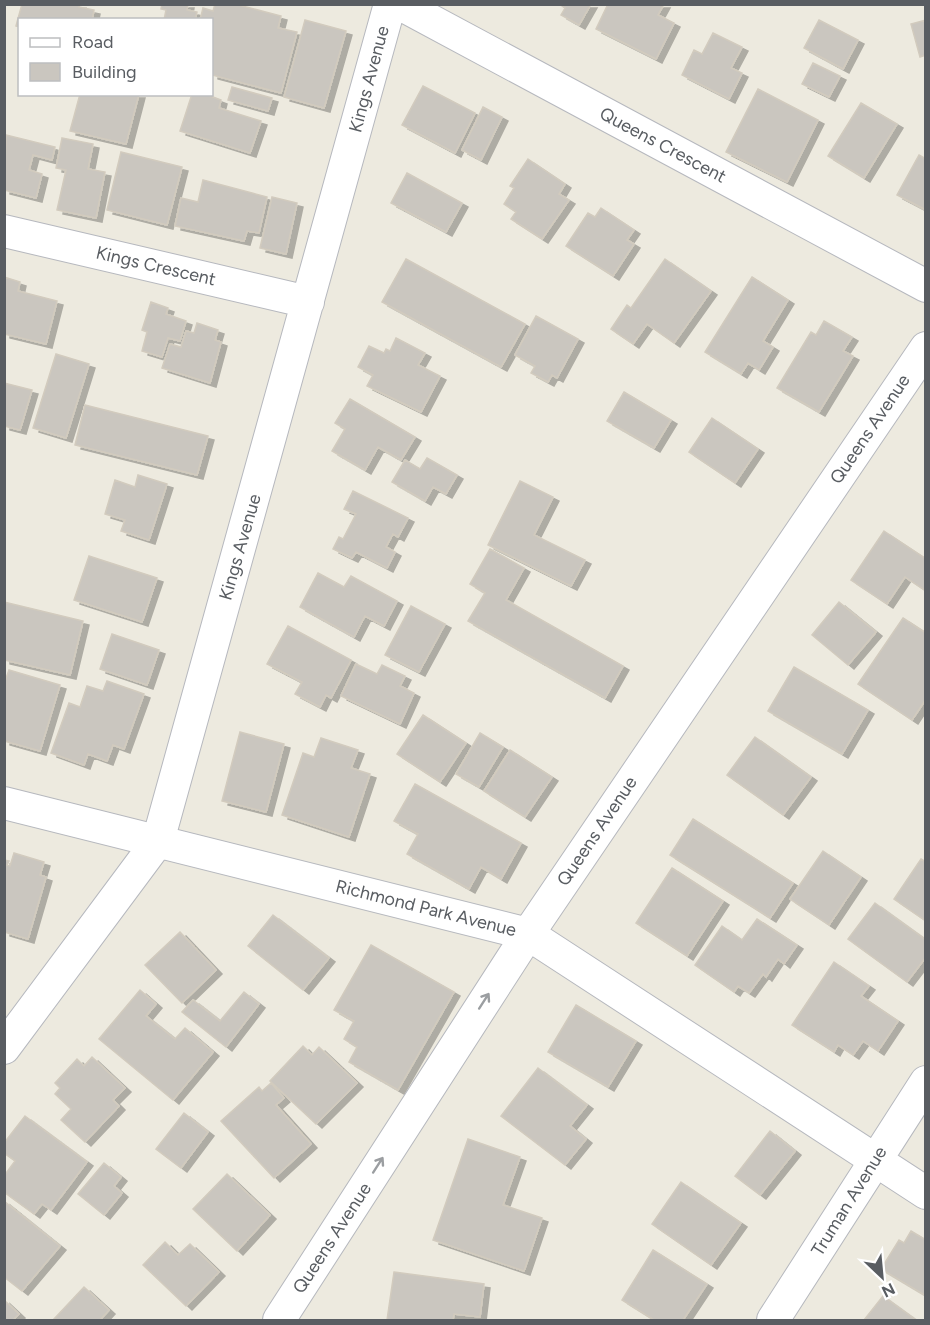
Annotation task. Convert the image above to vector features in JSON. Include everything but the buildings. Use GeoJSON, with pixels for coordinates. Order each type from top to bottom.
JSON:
{"type":"FeatureCollection","features":[{"type":"Feature","properties":{"kind":"street","name":"Kings Avenue"},"geometry":{"type":"LineString","coordinates":[[4,1048],[158,841],[390,4]]}},
{"type":"Feature","properties":{"kind":"street","name":"Queens Crescent"},"geometry":{"type":"LineString","coordinates":[[400,4],[926,286]]}},
{"type":"Feature","properties":{"kind":"street","name":"Kings Crescent"},"geometry":{"type":"LineString","coordinates":[[4,231],[308,302]]}},
{"type":"Feature","properties":{"kind":"street","name":"Queens Avenue"},"geometry":{"type":"LineString","coordinates":[[279,1320],[528,934],[926,348]]}},
{"type":"Feature","properties":{"kind":"street","name":"Richmond Park Avenue"},"geometry":{"type":"LineString","coordinates":[[4,803],[528,934],[926,1193]]}},
{"type":"Feature","properties":{"kind":"street","name":"Truman Avenue"},"geometry":{"type":"LineString","coordinates":[[773,1320],[926,1082]]}}]}
